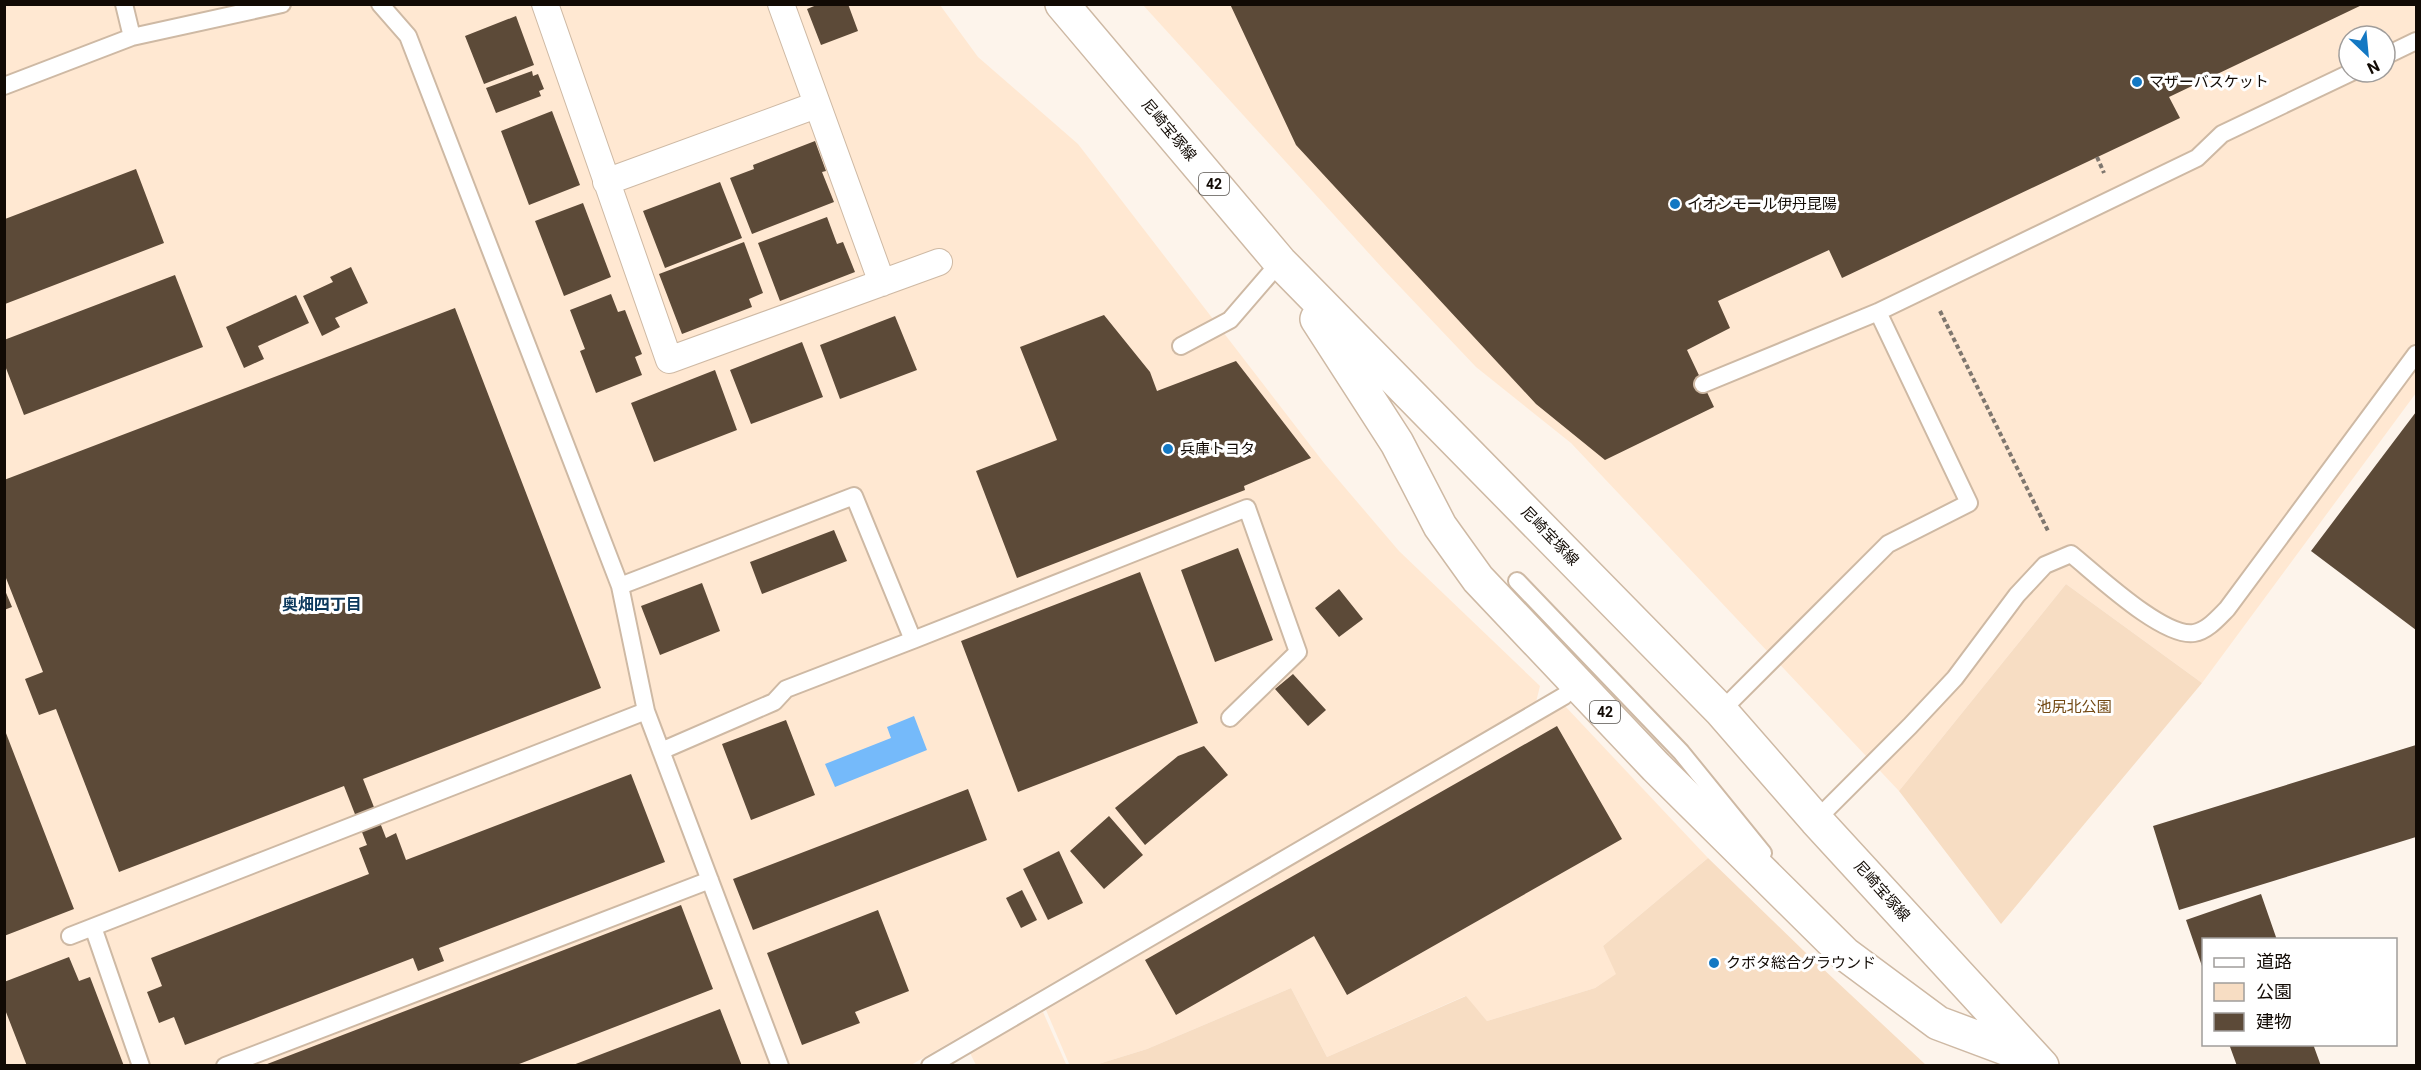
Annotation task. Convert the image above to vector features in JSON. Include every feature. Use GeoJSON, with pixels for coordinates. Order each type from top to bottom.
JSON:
{"type":"FeatureCollection","features":[{"type":"Feature","properties":{"kind":"main road","name":"尼崎宝塚線"},"geometry":{"type":"LineString","coordinates":[[1062,4],[1280,262],[1721,711],[1816,819],[2038,1062]]}},
{"type":"Feature","properties":{"kind":"main road","name":"42"},"geometry":{"type":"LineString","coordinates":[[1280,262],[1397,443],[1440,526],[1479,579],[1656,767],[1845,954],[1938,1023],[2038,1062]]}},
{"type":"Feature","properties":{"kind":"street"},"geometry":{"type":"LineString","coordinates":[[545,4],[669,360],[939,262]]}},
{"type":"Feature","properties":{"kind":"street"},"geometry":{"type":"LineString","coordinates":[[781,4],[882,282]]}},
{"type":"Feature","properties":{"kind":"street"},"geometry":{"type":"LineString","coordinates":[[606,182],[816,105]]}},
{"type":"Feature","properties":{"kind":"lane"},"geometry":{"type":"LineString","coordinates":[[124,4],[132,38]]}},
{"type":"Feature","properties":{"kind":"lane"},"geometry":{"type":"LineString","coordinates":[[4,86],[132,38],[282,4]]}},
{"type":"Feature","properties":{"kind":"lane"},"geometry":{"type":"LineString","coordinates":[[380,4],[408,36],[620,586],[646,711],[780,1065]]}},
{"type":"Feature","properties":{"kind":"lane"},"geometry":{"type":"LineString","coordinates":[[2397,50],[2416,41]]}},
{"type":"Feature","properties":{"kind":"lane"},"geometry":{"type":"LineString","coordinates":[[1703,384],[1878,312],[2197,158],[2222,134],[2337,79]]}},
{"type":"Feature","properties":{"kind":"lane"},"geometry":{"type":"LineString","coordinates":[[1181,346],[1230,320],[1280,262]]}},
{"type":"Feature","properties":{"kind":"lane"},"geometry":{"type":"LineString","coordinates":[[1721,711],[1888,544],[1969,503],[1878,312]]}},
{"type":"Feature","properties":{"kind":"lane"},"geometry":{"type":"LineString","coordinates":[[1816,819],[1955,678],[2017,595],[2044,565],[2072,554],[2152,619],[2170,630],[2193,633],[2214,623],[2227,609],[2416,354]]}},
{"type":"Feature","properties":{"kind":"lane"},"geometry":{"type":"LineString","coordinates":[[620,586],[854,496],[913,640]]}},
{"type":"Feature","properties":{"kind":"lane"},"geometry":{"type":"LineString","coordinates":[[661,751],[774,702],[786,689],[1247,508],[1298,652],[1230,718]]}},
{"type":"Feature","properties":{"kind":"lane"},"geometry":{"type":"LineString","coordinates":[[1517,581],[1681,752],[1845,954]]}},
{"type":"Feature","properties":{"kind":"lane"},"geometry":{"type":"LineString","coordinates":[[930,1065],[1564,696],[1577,683]]}},
{"type":"Feature","properties":{"kind":"lane"},"geometry":{"type":"LineString","coordinates":[[70,936],[646,711]]}},
{"type":"Feature","properties":{"kind":"lane"},"geometry":{"type":"LineString","coordinates":[[225,1065],[710,880]]}},
{"type":"Feature","properties":{"kind":"lane"},"geometry":{"type":"LineString","coordinates":[[93,927],[141,1065]]}},
{"type":"Feature","properties":{"kind":"path"},"geometry":{"type":"LineString","coordinates":[[2097,157],[2106,177]]}},
{"type":"Feature","properties":{"kind":"path"},"geometry":{"type":"LineString","coordinates":[[1937,305],[2052,539]]}},
{"type":"Feature","properties":{"kind":"shaded area"},"geometry":{"type":"Polygon","coordinates":[[[5,5],[940,5],[978,57],[1078,144],[1324,463],[1399,551],[1540,686],[1536,702],[911,1065],[5,1066],[5,5]]]}},
{"type":"Feature","properties":{"kind":"shaded area","name":"イオンモール伊丹昆陽"},"geometry":{"type":"Polygon","coordinates":[[[1143,5],[2416,5],[2416,393],[2202,683],[2066,584],[1899,791],[1571,443],[1476,367],[1385,271],[1143,5]]]}},
{"type":"Feature","properties":{"kind":"shaded area"},"geometry":{"type":"Polygon","coordinates":[[[1565,706],[1708,858],[1603,946],[1617,974],[1595,988],[1487,1021],[1465,996],[1327,1057],[1291,988],[1147,1049],[1095,1065],[1070,1066],[1046,1010],[1565,706]]]}},
{"type":"Feature","properties":{"kind":"shaded area"},"geometry":{"type":"Polygon","coordinates":[[[1043,1012],[1066,1064],[976,1065],[970,1053],[1043,1012]]]}},
{"type":"Feature","properties":{"kind":"green space","name":"池尻北公園"},"geometry":{"type":"Polygon","coordinates":[[[2066,584],[2202,683],[2001,924],[1899,791],[2066,584]]]}},
{"type":"Feature","properties":{"kind":"green space","name":"クボタ総合グラウンド"},"geometry":{"type":"Polygon","coordinates":[[[1708,858],[1926,1065],[1095,1065],[1147,1049],[1291,988],[1327,1057],[1466,996],[1487,1021],[1595,988],[1616,974],[1603,946],[1708,858]]]}},
{"type":"Feature","properties":{"kind":"water"},"geometry":{"type":"Polygon","coordinates":[[[914,716],[927,750],[835,787],[825,764],[891,738],[887,727],[914,716]]]}},
{"type":"Feature","properties":{"kind":"building"},"geometry":{"type":"Polygon","coordinates":[[[819,4],[848,4],[858,31],[821,45],[807,9],[819,4]]]}},
{"type":"Feature","properties":{"kind":"building","name":"イオンモール伊丹昆陽"},"geometry":{"type":"Polygon","coordinates":[[[1230,4],[2364,4],[2169,97],[2180,118],[1842,278],[1829,250],[1718,301],[1730,328],[1687,350],[1714,407],[1605,460],[1536,404],[1296,145],[1230,4]]]}},
{"type":"Feature","properties":{"kind":"building"},"geometry":{"type":"Polygon","coordinates":[[[516,16],[534,65],[484,84],[465,36],[516,16]]]}},
{"type":"Feature","properties":{"kind":"building"},"geometry":{"type":"Polygon","coordinates":[[[532,71],[533,76],[538,74],[544,89],[539,91],[541,96],[496,113],[486,88],[532,71]]]}},
{"type":"Feature","properties":{"kind":"building"},"geometry":{"type":"Polygon","coordinates":[[[552,111],[580,185],[529,205],[501,131],[552,111]]]}},
{"type":"Feature","properties":{"kind":"building"},"geometry":{"type":"Polygon","coordinates":[[[815,141],[826,171],[822,172],[834,202],[752,234],[730,178],[754,169],[753,165],[815,141]]]}},
{"type":"Feature","properties":{"kind":"building"},"geometry":{"type":"Polygon","coordinates":[[[136,169],[164,243],[5,304],[5,219],[136,169]]]}},
{"type":"Feature","properties":{"kind":"building"},"geometry":{"type":"Polygon","coordinates":[[[720,182],[742,238],[665,268],[643,211],[720,182]]]}},
{"type":"Feature","properties":{"kind":"building"},"geometry":{"type":"Polygon","coordinates":[[[583,203],[611,277],[564,296],[535,221],[583,203]]]}},
{"type":"Feature","properties":{"kind":"building"},"geometry":{"type":"Polygon","coordinates":[[[827,217],[837,244],[843,242],[855,272],[780,301],[758,243],[827,217]]]}},
{"type":"Feature","properties":{"kind":"building"},"geometry":{"type":"Polygon","coordinates":[[[744,242],[763,293],[749,299],[752,307],[682,334],[659,274],[744,242]]]}},
{"type":"Feature","properties":{"kind":"building"},"geometry":{"type":"Polygon","coordinates":[[[351,267],[368,303],[335,318],[340,327],[322,336],[303,296],[333,282],[330,277],[351,267]]]}},
{"type":"Feature","properties":{"kind":"building"},"geometry":{"type":"Polygon","coordinates":[[[175,275],[203,347],[24,415],[4,363],[4,340],[175,275]]]}},
{"type":"Feature","properties":{"kind":"building"},"geometry":{"type":"Polygon","coordinates":[[[611,294],[618,312],[625,310],[642,354],[635,357],[642,375],[596,393],[580,351],[585,349],[570,310],[611,294]]]}},
{"type":"Feature","properties":{"kind":"building"},"geometry":{"type":"Polygon","coordinates":[[[296,295],[309,323],[258,346],[264,359],[244,368],[226,327],[296,295]]]}},
{"type":"Feature","properties":{"kind":"building"},"geometry":{"type":"Polygon","coordinates":[[[455,308],[601,688],[363,779],[386,838],[396,833],[406,860],[631,774],[665,862],[439,948],[444,961],[418,971],[413,958],[185,1045],[174,1017],[159,1023],[147,992],[162,986],[151,958],[369,874],[359,848],[367,845],[344,786],[119,872],[56,709],[39,715],[25,679],[43,672],[4,573],[4,480],[455,308]]]}},
{"type":"Feature","properties":{"kind":"building","name":"兵庫トヨタ"},"geometry":{"type":"Polygon","coordinates":[[[1104,315],[1150,372],[1157,391],[1236,361],[1311,458],[1244,486],[1245,490],[1017,578],[976,471],[1057,440],[1020,347],[1104,315]]]}},
{"type":"Feature","properties":{"kind":"building"},"geometry":{"type":"Polygon","coordinates":[[[895,316],[917,370],[840,399],[820,345],[895,316]]]}},
{"type":"Feature","properties":{"kind":"building"},"geometry":{"type":"Polygon","coordinates":[[[802,342],[823,397],[751,424],[730,370],[802,342]]]}},
{"type":"Feature","properties":{"kind":"building"},"geometry":{"type":"Polygon","coordinates":[[[715,370],[737,430],[654,462],[631,403],[715,370]]]}},
{"type":"Feature","properties":{"kind":"building"},"geometry":{"type":"Polygon","coordinates":[[[2416,412],[2416,630],[2311,551],[2416,412]]]}},
{"type":"Feature","properties":{"kind":"building"},"geometry":{"type":"Polygon","coordinates":[[[834,530],[847,561],[762,594],[750,562],[834,530]]]}},
{"type":"Feature","properties":{"kind":"building"},"geometry":{"type":"Polygon","coordinates":[[[1238,548],[1273,640],[1215,662],[1181,570],[1238,548]]]}},
{"type":"Feature","properties":{"kind":"building"},"geometry":{"type":"Polygon","coordinates":[[[1140,572],[1198,723],[1018,792],[961,641],[1140,572]]]}},
{"type":"Feature","properties":{"kind":"building"},"geometry":{"type":"Polygon","coordinates":[[[702,583],[720,631],[660,655],[641,606],[702,583]]]}},
{"type":"Feature","properties":{"kind":"building"},"geometry":{"type":"Polygon","coordinates":[[[4,588],[12,607],[4,610],[4,588]]]}},
{"type":"Feature","properties":{"kind":"building"},"geometry":{"type":"Polygon","coordinates":[[[1339,589],[1363,619],[1339,637],[1315,608],[1339,589]]]}},
{"type":"Feature","properties":{"kind":"building"},"geometry":{"type":"Polygon","coordinates":[[[1293,674],[1326,710],[1308,726],[1275,689],[1293,674]]]}},
{"type":"Feature","properties":{"kind":"building"},"geometry":{"type":"Polygon","coordinates":[[[786,720],[815,795],[751,820],[722,744],[786,720]]]}},
{"type":"Feature","properties":{"kind":"building"},"geometry":{"type":"Polygon","coordinates":[[[1557,726],[1622,839],[1347,995],[1314,936],[1176,1015],[1145,960],[1557,726]]]}},
{"type":"Feature","properties":{"kind":"building"},"geometry":{"type":"Polygon","coordinates":[[[4,728],[74,909],[4,936],[4,728]]]}},
{"type":"Feature","properties":{"kind":"building"},"geometry":{"type":"Polygon","coordinates":[[[2416,745],[2416,837],[2179,910],[2153,826],[2416,745]]]}},
{"type":"Feature","properties":{"kind":"building"},"geometry":{"type":"Polygon","coordinates":[[[1204,746],[1228,775],[1145,845],[1115,808],[1178,756],[1204,746]]]}},
{"type":"Feature","properties":{"kind":"building"},"geometry":{"type":"Polygon","coordinates":[[[968,789],[987,840],[753,930],[733,879],[968,789]]]}},
{"type":"Feature","properties":{"kind":"building"},"geometry":{"type":"Polygon","coordinates":[[[1109,816],[1143,855],[1104,889],[1070,851],[1109,816]]]}},
{"type":"Feature","properties":{"kind":"building"},"geometry":{"type":"Polygon","coordinates":[[[1059,851],[1083,903],[1048,920],[1023,869],[1059,851]]]}},
{"type":"Feature","properties":{"kind":"building"},"geometry":{"type":"Polygon","coordinates":[[[1022,890],[1037,920],[1021,928],[1006,898],[1022,890]]]}},
{"type":"Feature","properties":{"kind":"building"},"geometry":{"type":"Polygon","coordinates":[[[2261,894],[2276,938],[2202,938],[2202,966],[2186,920],[2261,894]]]}},
{"type":"Feature","properties":{"kind":"building"},"geometry":{"type":"Polygon","coordinates":[[[681,905],[713,989],[514,1066],[262,1066],[681,905]]]}},
{"type":"Feature","properties":{"kind":"building"},"geometry":{"type":"Polygon","coordinates":[[[878,910],[909,991],[855,1012],[860,1023],[802,1045],[767,953],[878,910]]]}},
{"type":"Feature","properties":{"kind":"building"},"geometry":{"type":"Polygon","coordinates":[[[69,957],[79,981],[90,977],[124,1066],[27,1066],[4,1007],[4,982],[69,957]]]}},
{"type":"Feature","properties":{"kind":"building"},"geometry":{"type":"Polygon","coordinates":[[[720,1009],[742,1066],[573,1066],[573,1065],[720,1009]]]}},
{"type":"Feature","properties":{"kind":"building"},"geometry":{"type":"Polygon","coordinates":[[[2230,1046],[2314,1046],[2321,1066],[2237,1066],[2230,1046]]]}},
{"type":"Feature","properties":{"kind":"place","name":"マザーバスケット"},"geometry":{"type":"Point","coordinates":[2137,82]}},
{"type":"Feature","properties":{"kind":"place","name":"イオンモール伊丹昆陽"},"geometry":{"type":"Point","coordinates":[1675,204]}},
{"type":"Feature","properties":{"kind":"place","name":"兵庫トヨタ"},"geometry":{"type":"Point","coordinates":[1168,449]}},
{"type":"Feature","properties":{"kind":"place","name":"クボタ総合グラウンド"},"geometry":{"type":"Point","coordinates":[1714,963]}},
{"type":"Feature","properties":{"kind":"district","name":"奥畑四丁目"},"geometry":{"type":"Point","coordinates":[322,604]}}]}
